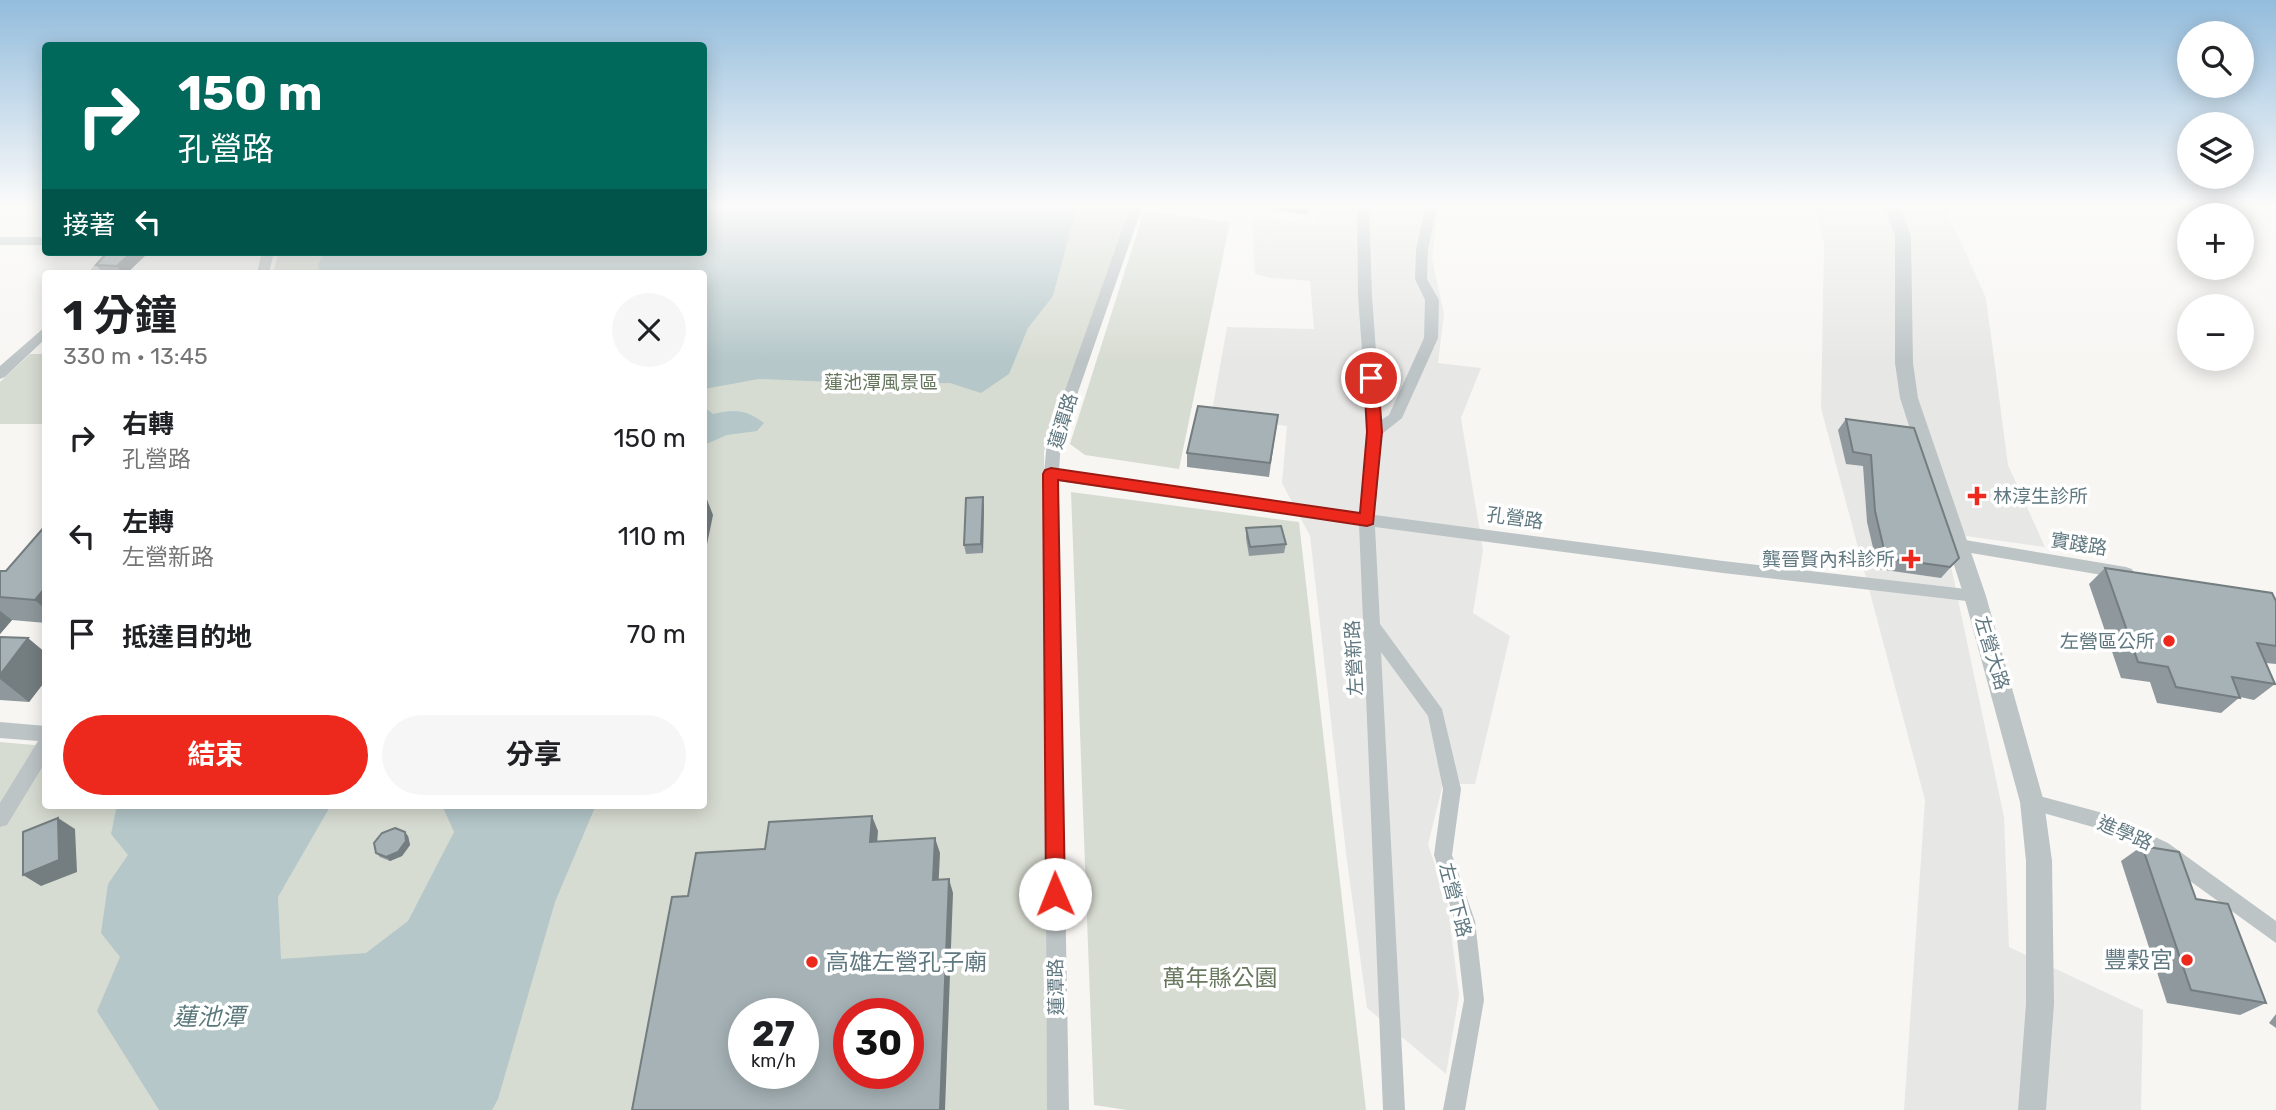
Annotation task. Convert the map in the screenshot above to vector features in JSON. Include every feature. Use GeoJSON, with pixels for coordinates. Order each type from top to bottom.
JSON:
{"type":"FeatureCollection","features":[{"type":"Feature","properties":{"kind":"street","name":"蓮潭路"},"geometry":{"type":"LineString","coordinates":[[1058,1110],[1051,474],[1054,441],[1119,257]]}},
{"type":"Feature","properties":{"kind":"street","name":"左營新路"},"geometry":{"type":"LineString","coordinates":[[1364,257],[1375,432],[1367,520],[1394,1110]]}},
{"type":"Feature","properties":{"kind":"street"},"geometry":{"type":"LineString","coordinates":[[1375,432],[1395,418],[1431,338],[1432,300],[1421,279],[1422,257]]}},
{"type":"Feature","properties":{"kind":"street","name":"左營大路"},"geometry":{"type":"LineString","coordinates":[[1903,257],[1904,363],[1909,398],[1975,596],[2032,802],[2039,861],[2040,1004],[2032,1110]]}},
{"type":"Feature","properties":{"kind":"street"},"geometry":{"type":"LineString","coordinates":[[0,374],[42,334]]}},
{"type":"Feature","properties":{"kind":"street","name":"孔營路"},"geometry":{"type":"LineString","coordinates":[[1051,474],[1367,520],[1723,567],[1975,596]]}},
{"type":"Feature","properties":{"kind":"street","name":"實踐路"},"geometry":{"type":"LineString","coordinates":[[1959,545],[2149,576]]}},
{"type":"Feature","properties":{"kind":"street","name":"左營下路"},"geometry":{"type":"LineString","coordinates":[[1373,627],[1436,714],[1452,789],[1443,855],[1465,921],[1474,1000],[1454,1110]]}},
{"type":"Feature","properties":{"kind":"street"},"geometry":{"type":"LineString","coordinates":[[0,730],[42,734]]}},
{"type":"Feature","properties":{"kind":"street"},"geometry":{"type":"LineString","coordinates":[[0,819],[42,751]]}},
{"type":"Feature","properties":{"kind":"street","name":"進學路"},"geometry":{"type":"LineString","coordinates":[[2032,802],[2103,821],[2161,849],[2276,933]]}},
{"type":"Feature","properties":{"kind":"shaded area"},"geometry":{"type":"Polygon","coordinates":[[[1254,257],[1432,257],[1444,314],[1438,363],[1481,368],[1461,418],[1483,550],[1473,613],[1510,636],[1475,784],[1443,784],[1428,844],[1447,901],[1459,995],[1446,1074],[1367,1008],[1346,853],[1310,536],[1282,483],[1287,426],[1211,417],[1227,327],[1314,329],[1310,281],[1255,274],[1254,257]]]}},
{"type":"Feature","properties":{"kind":"shaded area"},"geometry":{"type":"Polygon","coordinates":[[[1824,257],[1967,257],[1986,298],[2008,465],[2045,547],[1944,533],[2004,817],[2009,947],[2143,1010],[2141,1110],[1904,1110],[1925,800],[1821,408],[1824,257]]]}},
{"type":"Feature","properties":{"kind":"green space","name":"蓮池潭風景區"},"geometry":{"type":"Polygon","coordinates":[[[278,257],[1113,257],[1044,451],[1049,1110],[0,1110],[0,742],[42,746],[42,809],[707,809],[707,270],[274,270],[278,257]]]}},
{"type":"Feature","properties":{"kind":"green space"},"geometry":{"type":"Polygon","coordinates":[[[1129,257],[1223,257],[1179,469],[1085,455],[1070,444],[1129,257]]]}},
{"type":"Feature","properties":{"kind":"green space"},"geometry":{"type":"Polygon","coordinates":[[[30,354],[42,354],[42,424],[0,424],[0,382],[30,354]]]}},
{"type":"Feature","properties":{"kind":"green space","name":"萬年縣公園"},"geometry":{"type":"Polygon","coordinates":[[[1071,492],[1299,522],[1366,1110],[1127,1110],[1094,1105],[1071,492]]]}},
{"type":"Feature","properties":{"kind":"water"},"geometry":{"type":"Polygon","coordinates":[[[322,257],[1063,257],[1053,296],[1028,328],[1009,374],[981,393],[950,383],[881,384],[759,379],[707,388],[707,270],[319,270],[318,265],[322,257]]]}},
{"type":"Feature","properties":{"kind":"water"},"geometry":{"type":"Polygon","coordinates":[[[707,409],[713,414],[727,411],[745,413],[764,423],[757,431],[727,435],[707,444],[707,409]]]}},
{"type":"Feature","properties":{"kind":"water","name":"蓮池潭"},"geometry":{"type":"Polygon","coordinates":[[[116,809],[329,809],[278,897],[281,959],[366,953],[408,921],[454,832],[444,809],[594,809],[555,902],[498,1099],[492,1110],[159,1110],[97,1011],[120,957],[101,933],[108,884],[128,855],[111,834],[116,809]]]}},
{"type":"Feature","properties":{"kind":"building"},"geometry":{"type":"Polygon","coordinates":[[[104,257],[127,257],[117,266],[96,265],[104,257]]]}},
{"type":"Feature","properties":{"kind":"building"},"geometry":{"type":"Polygon","coordinates":[[[1198,406],[1278,415],[1270,463],[1187,453],[1198,406]]]}},
{"type":"Feature","properties":{"kind":"building"},"geometry":{"type":"Polygon","coordinates":[[[1846,419],[1914,428],[1959,558],[1950,567],[1886,558],[1875,511],[1871,455],[1853,452],[1846,419]]]}},
{"type":"Feature","properties":{"kind":"building"},"geometry":{"type":"Polygon","coordinates":[[[983,497],[981,544],[964,545],[966,498],[983,497]]]}},
{"type":"Feature","properties":{"kind":"building"},"geometry":{"type":"Polygon","coordinates":[[[1281,526],[1286,544],[1250,547],[1246,528],[1281,526]]]}},
{"type":"Feature","properties":{"kind":"building"},"geometry":{"type":"Polygon","coordinates":[[[42,530],[42,592],[35,600],[0,597],[0,571],[6,571],[42,530]]]}},
{"type":"Feature","properties":{"kind":"building"},"geometry":{"type":"Polygon","coordinates":[[[2105,568],[2272,593],[2276,601],[2276,646],[2257,643],[2275,684],[2232,677],[2240,698],[2176,687],[2168,667],[2138,662],[2105,568]]]}},
{"type":"Feature","properties":{"kind":"building"},"geometry":{"type":"Polygon","coordinates":[[[0,637],[28,638],[0,675],[0,637]]]}},
{"type":"Feature","properties":{"kind":"building","name":"高雄左營孔子廟"},"geometry":{"type":"Polygon","coordinates":[[[872,816],[870,842],[935,838],[933,880],[949,879],[940,1110],[632,1110],[672,897],[688,896],[696,853],[765,849],[769,822],[872,816]]]}},
{"type":"Feature","properties":{"kind":"building"},"geometry":{"type":"Polygon","coordinates":[[[58,818],[59,860],[23,875],[23,832],[58,818]]]}},
{"type":"Feature","properties":{"kind":"building"},"geometry":{"type":"Polygon","coordinates":[[[395,828],[405,832],[406,841],[398,852],[386,857],[376,853],[374,843],[382,833],[395,828]]]}},
{"type":"Feature","properties":{"kind":"building"},"geometry":{"type":"Polygon","coordinates":[[[2142,846],[2179,852],[2196,899],[2228,904],[2266,1003],[2191,990],[2142,846]]]}},
{"type":"Feature","properties":{"kind":"place","name":"林淳生診所"},"geometry":{"type":"Point","coordinates":[1977,496]}},
{"type":"Feature","properties":{"kind":"place","name":"龔晉賢內科診所"},"geometry":{"type":"Point","coordinates":[1911,559]}},
{"type":"Feature","properties":{"kind":"place","name":"左營區公所"},"geometry":{"type":"Point","coordinates":[2169,641]}},
{"type":"Feature","properties":{"kind":"place","name":"豐穀宮"},"geometry":{"type":"Point","coordinates":[2187,960]}},
{"type":"Feature","properties":{"kind":"place","name":"高雄左營孔子廟"},"geometry":{"type":"Point","coordinates":[812,962]}},
{"type":"Feature","properties":{"kind":"route"},"geometry":{"type":"LineString","coordinates":[[1055,894],[1051,474],[1367,520],[1375,432],[1371,378]]}}]}
